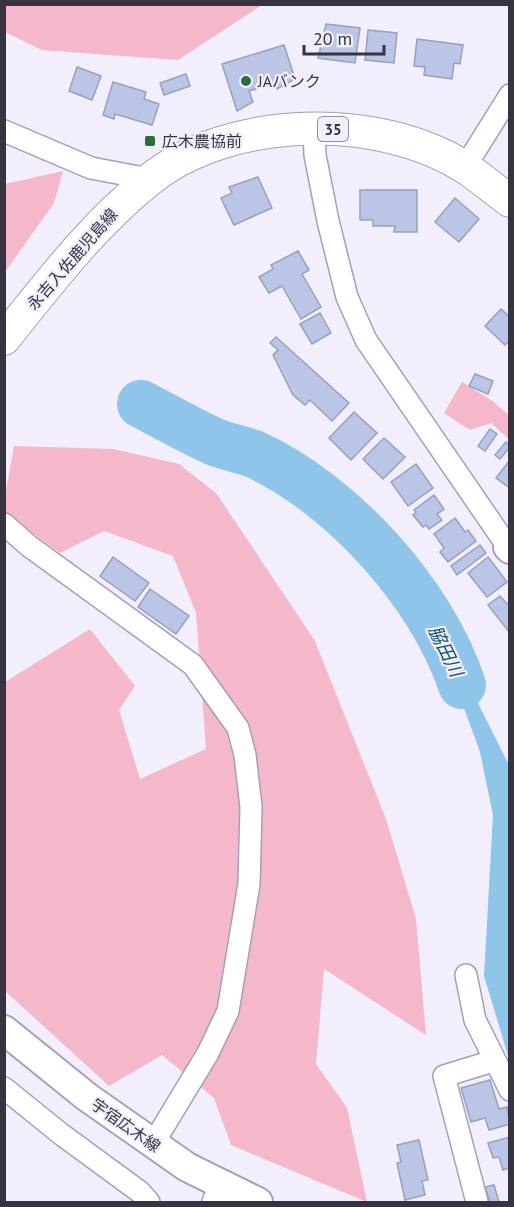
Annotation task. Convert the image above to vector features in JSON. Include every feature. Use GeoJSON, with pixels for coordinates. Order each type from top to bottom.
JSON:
{"type":"FeatureCollection","features":[{"type":"Feature","properties":{"kind":"main road","name":"永吉入佐鹿児島線"},"geometry":{"type":"LineString","coordinates":[[4,339],[100,223],[149,179],[190,154],[220,144],[281,129],[364,131],[435,153],[465,167],[510,201]]}},
{"type":"Feature","properties":{"kind":"street"},"geometry":{"type":"LineString","coordinates":[[465,167],[510,95]]}},
{"type":"Feature","properties":{"kind":"street"},"geometry":{"type":"LineString","coordinates":[[314,128],[315,154],[328,221],[347,297],[366,340],[509,548]]}},
{"type":"Feature","properties":{"kind":"street"},"geometry":{"type":"LineString","coordinates":[[4,131],[91,168],[149,179]]}},
{"type":"Feature","properties":{"kind":"street"},"geometry":{"type":"LineString","coordinates":[[4,524],[29,546],[194,665],[238,728],[245,755],[250,807],[249,884],[228,1011],[208,1053],[153,1144]]}},
{"type":"Feature","properties":{"kind":"street"},"geometry":{"type":"LineString","coordinates":[[466,975],[475,1020],[510,1090]]}},
{"type":"Feature","properties":{"kind":"street","name":"宇宿広木線"},"geometry":{"type":"LineString","coordinates":[[4,1030],[87,1097],[187,1167],[217,1193],[258,1203]]}},
{"type":"Feature","properties":{"kind":"street"},"geometry":{"type":"LineString","coordinates":[[477,1203],[444,1076],[493,1060]]}},
{"type":"Feature","properties":{"kind":"street"},"geometry":{"type":"LineString","coordinates":[[4,1088],[61,1134],[140,1192],[149,1203]]}},
{"type":"Feature","properties":{"kind":"shaded area"},"geometry":{"type":"Polygon","coordinates":[[[4,5],[262,5],[178,60],[42,50],[5,32],[4,5]]]}},
{"type":"Feature","properties":{"kind":"shaded area"},"geometry":{"type":"Polygon","coordinates":[[[63,171],[54,203],[5,272],[5,184],[63,171]]]}},
{"type":"Feature","properties":{"kind":"shaded area"},"geometry":{"type":"Polygon","coordinates":[[[462,382],[491,400],[509,415],[509,439],[491,423],[470,430],[444,413],[462,382]]]}},
{"type":"Feature","properties":{"kind":"shaded area"},"geometry":{"type":"Polygon","coordinates":[[[14,446],[113,449],[179,464],[216,493],[315,641],[386,819],[416,919],[426,1035],[324,969],[316,1064],[347,1108],[367,1202],[231,1145],[214,1098],[162,1055],[109,1086],[5,991],[5,682],[90,629],[135,686],[119,710],[140,779],[206,749],[196,613],[173,556],[104,531],[60,553],[5,513],[5,496],[14,446]]]}},
{"type":"Feature","properties":{"kind":"water"},"geometry":{"type":"Polygon","coordinates":[[[422,592],[509,765],[509,1059],[484,976],[493,815],[480,752],[422,592]]]}},
{"type":"Feature","properties":{"kind":"building"},"geometry":{"type":"Polygon","coordinates":[[[326,24],[360,28],[355,63],[318,58],[326,24]]]}},
{"type":"Feature","properties":{"kind":"building"},"geometry":{"type":"Polygon","coordinates":[[[368,30],[397,33],[394,63],[365,60],[368,30]]]}},
{"type":"Feature","properties":{"kind":"building"},"geometry":{"type":"Polygon","coordinates":[[[417,39],[463,45],[460,64],[454,63],[452,79],[424,75],[425,67],[414,66],[417,39]]]}},
{"type":"Feature","properties":{"kind":"building"},"geometry":{"type":"Polygon","coordinates":[[[284,45],[295,79],[277,89],[275,83],[249,91],[253,102],[237,111],[222,64],[284,45]]]}},
{"type":"Feature","properties":{"kind":"building"},"geometry":{"type":"Polygon","coordinates":[[[77,67],[101,76],[92,100],[69,91],[77,67]]]}},
{"type":"Feature","properties":{"kind":"building"},"geometry":{"type":"Polygon","coordinates":[[[186,74],[190,86],[164,95],[160,83],[186,74]]]}},
{"type":"Feature","properties":{"kind":"building"},"geometry":{"type":"Polygon","coordinates":[[[113,82],[146,92],[144,99],[159,104],[152,125],[115,114],[114,119],[103,115],[113,82]]]}},
{"type":"Feature","properties":{"kind":"building"},"geometry":{"type":"Polygon","coordinates":[[[258,177],[272,208],[234,225],[221,198],[232,193],[229,187],[258,177]]]}},
{"type":"Feature","properties":{"kind":"building"},"geometry":{"type":"Polygon","coordinates":[[[360,190],[417,190],[417,232],[394,232],[395,226],[373,226],[373,220],[360,220],[360,190]]]}},
{"type":"Feature","properties":{"kind":"building"},"geometry":{"type":"Polygon","coordinates":[[[455,198],[479,219],[459,242],[435,222],[455,198]]]}},
{"type":"Feature","properties":{"kind":"building"},"geometry":{"type":"Polygon","coordinates":[[[298,251],[309,270],[302,274],[321,307],[301,319],[282,286],[269,293],[259,277],[273,269],[271,265],[298,251]]]}},
{"type":"Feature","properties":{"kind":"building"},"geometry":{"type":"Polygon","coordinates":[[[501,309],[510,317],[510,340],[505,345],[485,326],[501,309]]]}},
{"type":"Feature","properties":{"kind":"building"},"geometry":{"type":"Polygon","coordinates":[[[320,313],[331,333],[312,344],[300,324],[320,313]]]}},
{"type":"Feature","properties":{"kind":"building"},"geometry":{"type":"Polygon","coordinates":[[[276,337],[349,403],[332,421],[310,400],[305,405],[293,395],[273,355],[278,350],[270,343],[276,337]]]}},
{"type":"Feature","properties":{"kind":"building"},"geometry":{"type":"Polygon","coordinates":[[[475,374],[493,381],[488,394],[469,386],[475,374]]]}},
{"type":"Feature","properties":{"kind":"building"},"geometry":{"type":"Polygon","coordinates":[[[354,412],[377,433],[351,460],[329,438],[354,412]]]}},
{"type":"Feature","properties":{"kind":"building"},"geometry":{"type":"Polygon","coordinates":[[[490,429],[497,434],[485,451],[478,446],[490,429]]]}},
{"type":"Feature","properties":{"kind":"building"},"geometry":{"type":"Polygon","coordinates":[[[384,438],[405,457],[383,479],[363,459],[384,438]]]}},
{"type":"Feature","properties":{"kind":"building"},"geometry":{"type":"Polygon","coordinates":[[[506,442],[510,447],[500,459],[495,455],[506,442]]]}},
{"type":"Feature","properties":{"kind":"building"},"geometry":{"type":"Polygon","coordinates":[[[510,460],[510,488],[496,478],[510,460]]]}},
{"type":"Feature","properties":{"kind":"building"},"geometry":{"type":"Polygon","coordinates":[[[416,464],[433,488],[408,506],[391,482],[416,464]]]}},
{"type":"Feature","properties":{"kind":"building"},"geometry":{"type":"Polygon","coordinates":[[[434,495],[444,509],[437,514],[442,520],[429,529],[426,525],[423,527],[413,515],[416,512],[414,510],[434,495]]]}},
{"type":"Feature","properties":{"kind":"building"},"geometry":{"type":"Polygon","coordinates":[[[455,518],[465,532],[468,530],[476,541],[448,562],[440,552],[444,548],[434,534],[455,518]]]}},
{"type":"Feature","properties":{"kind":"building"},"geometry":{"type":"Polygon","coordinates":[[[480,545],[486,553],[457,575],[451,566],[480,545]]]}},
{"type":"Feature","properties":{"kind":"building"},"geometry":{"type":"Polygon","coordinates":[[[113,557],[149,583],[135,601],[100,576],[113,557]]]}},
{"type":"Feature","properties":{"kind":"building"},"geometry":{"type":"Polygon","coordinates":[[[488,557],[507,582],[487,597],[468,573],[488,557]]]}},
{"type":"Feature","properties":{"kind":"building"},"geometry":{"type":"Polygon","coordinates":[[[150,589],[189,616],[176,634],[138,607],[150,589]]]}},
{"type":"Feature","properties":{"kind":"building"},"geometry":{"type":"Polygon","coordinates":[[[500,596],[507,604],[510,602],[510,633],[488,605],[500,596]]]}},
{"type":"Feature","properties":{"kind":"building"},"geometry":{"type":"Polygon","coordinates":[[[490,1080],[499,1109],[507,1107],[510,1124],[489,1130],[485,1118],[471,1122],[461,1088],[490,1080]]]}},
{"type":"Feature","properties":{"kind":"building"},"geometry":{"type":"Polygon","coordinates":[[[510,1137],[510,1168],[503,1170],[499,1157],[493,1158],[488,1143],[510,1137]]]}},
{"type":"Feature","properties":{"kind":"building"},"geometry":{"type":"Polygon","coordinates":[[[419,1140],[428,1180],[422,1181],[425,1195],[405,1200],[397,1163],[401,1162],[397,1145],[419,1140]]]}},
{"type":"Feature","properties":{"kind":"building"},"geometry":{"type":"Polygon","coordinates":[[[494,1185],[499,1202],[490,1202],[485,1187],[494,1185]]]}},
{"type":"Feature","properties":{"kind":"waterway","name":"脇田川"},"geometry":{"type":"LineString","coordinates":[[141,404],[206,438],[254,454],[287,472],[319,494],[351,521],[380,550],[406,582],[429,616],[448,651],[462,685]]}},
{"type":"Feature","properties":{"kind":"place","name":"JAバンク"},"geometry":{"type":"Point","coordinates":[246,81]}},
{"type":"Feature","properties":{"kind":"place","name":"広木農協前"},"geometry":{"type":"Point","coordinates":[150,141]}}]}
